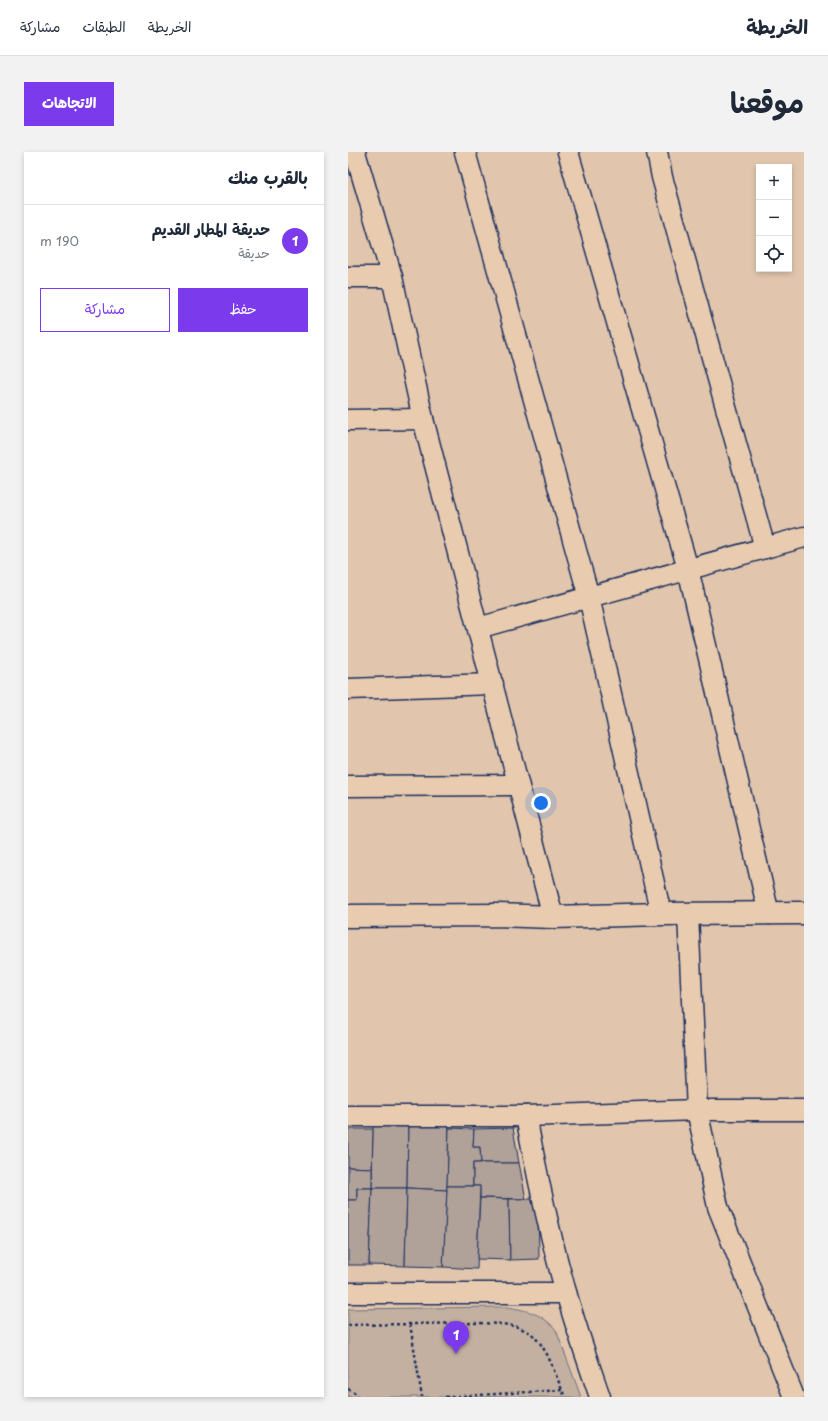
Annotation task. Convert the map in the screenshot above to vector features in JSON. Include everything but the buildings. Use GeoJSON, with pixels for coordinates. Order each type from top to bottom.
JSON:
{"type":"FeatureCollection","features":[{"type":"Feature","properties":{"kind":"main road"},"geometry":{"type":"LineString","coordinates":[[348,916],[498,915],[553,917],[661,914],[804,913]]}},
{"type":"Feature","properties":{"kind":"street"},"geometry":{"type":"LineString","coordinates":[[354,152],[392,277],[423,419],[553,917]]}},
{"type":"Feature","properties":{"kind":"street"},"geometry":{"type":"LineString","coordinates":[[465,152],[589,597],[661,914]]}},
{"type":"Feature","properties":{"kind":"street"},"geometry":{"type":"LineString","coordinates":[[568,152],[688,569],[769,914]]}},
{"type":"Feature","properties":{"kind":"street"},"geometry":{"type":"LineString","coordinates":[[657,152],[662,176],[765,548]]}},
{"type":"Feature","properties":{"kind":"street"},"geometry":{"type":"LineString","coordinates":[[348,277],[392,277]]}},
{"type":"Feature","properties":{"kind":"street"},"geometry":{"type":"LineString","coordinates":[[348,420],[423,419]]}},
{"type":"Feature","properties":{"kind":"street"},"geometry":{"type":"LineString","coordinates":[[478,628],[804,537]]}},
{"type":"Feature","properties":{"kind":"street"},"geometry":{"type":"LineString","coordinates":[[348,689],[493,684]]}},
{"type":"Feature","properties":{"kind":"street"},"geometry":{"type":"LineString","coordinates":[[348,786],[518,785]]}},
{"type":"Feature","properties":{"kind":"street"},"geometry":{"type":"LineString","coordinates":[[688,914],[696,1110],[718,1207],[794,1397]]}},
{"type":"Feature","properties":{"kind":"street"},"geometry":{"type":"LineString","coordinates":[[348,1116],[526,1116],[696,1110],[804,1110]]}},
{"type":"Feature","properties":{"kind":"street"},"geometry":{"type":"LineString","coordinates":[[526,1116],[537,1174],[555,1252],[566,1293],[600,1397]]}},
{"type":"Feature","properties":{"kind":"street"},"geometry":{"type":"LineString","coordinates":[[348,1293],[566,1293]]}},
{"type":"Feature","properties":{"kind":"path"},"geometry":{"type":"LineString","coordinates":[[348,1325],[479,1323],[518,1326],[531,1333],[540,1343],[548,1356],[565,1397]]}},
{"type":"Feature","properties":{"kind":"path"},"geometry":{"type":"LineString","coordinates":[[410,1324],[422,1397]]}},
{"type":"Feature","properties":{"kind":"path"},"geometry":{"type":"LineString","coordinates":[[348,1390],[354,1391],[358,1397]]}},
{"type":"Feature","properties":{"kind":"path"},"geometry":{"type":"LineString","coordinates":[[445,1397],[501,1395],[562,1390]]}},
{"type":"Feature","properties":{"kind":"shaded area"},"geometry":{"type":"Polygon","coordinates":[[[507,1307],[540,1316],[556,1330],[581,1397],[348,1397],[348,1309],[507,1307]]]}},
{"type":"Feature","properties":{"kind":"place","name":"حديقة المطار القديم"},"geometry":{"type":"Point","coordinates":[456,1354]}}]}
